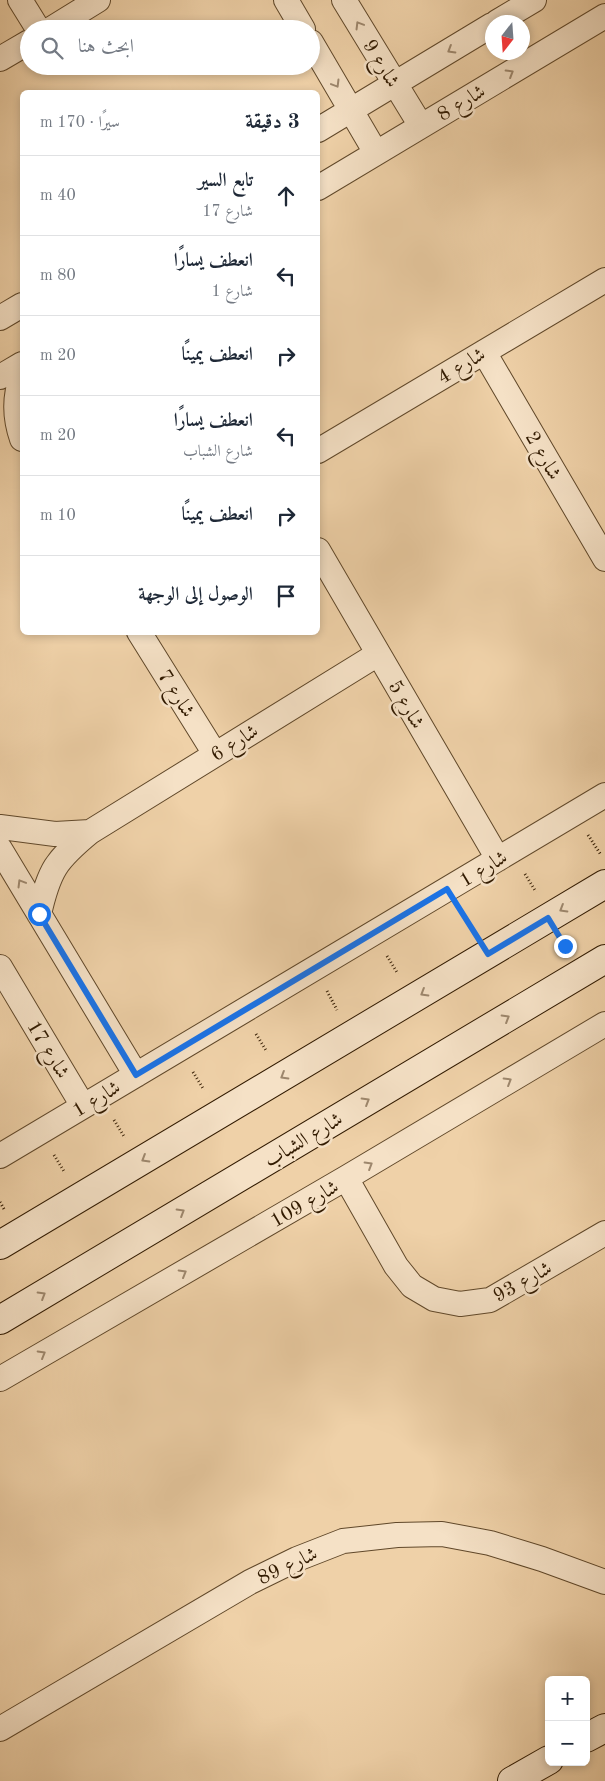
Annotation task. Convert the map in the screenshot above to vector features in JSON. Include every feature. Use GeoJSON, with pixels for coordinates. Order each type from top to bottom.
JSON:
{"type":"FeatureCollection","features":[{"type":"Feature","properties":{"kind":"street"},"geometry":{"type":"LineString","coordinates":[[20,0],[32,20]]}},
{"type":"Feature","properties":{"kind":"street"},"geometry":{"type":"LineString","coordinates":[[66,20],[98,0]]}},
{"type":"Feature","properties":{"kind":"street"},"geometry":{"type":"LineString","coordinates":[[286,0],[298,20]]}},
{"type":"Feature","properties":{"kind":"street","name":"شارع 9"},"geometry":{"type":"LineString","coordinates":[[344,0],[420,126]]}},
{"type":"Feature","properties":{"kind":"street"},"geometry":{"type":"LineString","coordinates":[[508,15],[534,0]]}},
{"type":"Feature","properties":{"kind":"street","name":"شارع 8"},"geometry":{"type":"LineString","coordinates":[[320,187],[605,16]]}},
{"type":"Feature","properties":{"kind":"street"},"geometry":{"type":"LineString","coordinates":[[320,129],[485,29]]}},
{"type":"Feature","properties":{"kind":"street"},"geometry":{"type":"LineString","coordinates":[[0,59],[20,47]]}},
{"type":"Feature","properties":{"kind":"street"},"geometry":{"type":"LineString","coordinates":[[320,57],[376,153]]}},
{"type":"Feature","properties":{"kind":"street","name":"شارع 4"},"geometry":{"type":"LineString","coordinates":[[320,450],[605,280]]}},
{"type":"Feature","properties":{"kind":"street","name":"شارع 2"},"geometry":{"type":"LineString","coordinates":[[484,352],[604,556]]}},
{"type":"Feature","properties":{"kind":"street"},"geometry":{"type":"LineString","coordinates":[[0,377],[20,365]]}},
{"type":"Feature","properties":{"kind":"street"},"geometry":{"type":"LineString","coordinates":[[20,385],[16,402],[20,432]]}},
{"type":"Feature","properties":{"kind":"street"},"geometry":{"type":"LineString","coordinates":[[0,429],[20,444]]}},
{"type":"Feature","properties":{"kind":"street","name":"شارع 5"},"geometry":{"type":"LineString","coordinates":[[320,553],[378,654],[504,855]]}},
{"type":"Feature","properties":{"kind":"street","name":"شارع 7"},"geometry":{"type":"LineString","coordinates":[[141,635],[215,754]]}},
{"type":"Feature","properties":{"kind":"street","name":"شارع 6"},"geometry":{"type":"LineString","coordinates":[[39,914],[46,882],[64,853],[90,832],[378,654]]}},
{"type":"Feature","properties":{"kind":"street","name":"شارع 1"},"geometry":{"type":"LineString","coordinates":[[0,1156],[605,794]]}},
{"type":"Feature","properties":{"kind":"street","name":"شارع 6"},"geometry":{"type":"LineString","coordinates":[[0,827],[55,834],[90,832]]}},
{"type":"Feature","properties":{"kind":"street"},"geometry":{"type":"LineString","coordinates":[[0,849],[136,1075]]}},
{"type":"Feature","properties":{"kind":"street"},"geometry":{"type":"LineString","coordinates":[[0,1245],[605,884]]}},
{"type":"Feature","properties":{"kind":"street","name":"شارع الشباب"},"geometry":{"type":"LineString","coordinates":[[0,1320],[605,959]]}},
{"type":"Feature","properties":{"kind":"street","name":"شارع 17"},"geometry":{"type":"LineString","coordinates":[[0,967],[92,1101]]}},
{"type":"Feature","properties":{"kind":"street","name":"شارع 109"},"geometry":{"type":"LineString","coordinates":[[0,1379],[346,1178],[605,1024]]}},
{"type":"Feature","properties":{"kind":"street","name":"شارع 93"},"geometry":{"type":"LineString","coordinates":[[346,1178],[396,1266],[412,1286],[434,1299],[460,1304],[490,1300],[605,1233]]}},
{"type":"Feature","properties":{"kind":"street","name":"شارع 89"},"geometry":{"type":"LineString","coordinates":[[0,1729],[250,1582],[297,1559],[343,1541],[398,1535],[442,1534],[490,1543],[542,1559],[605,1582]]}},
{"type":"Feature","properties":{"kind":"street"},"geometry":{"type":"LineString","coordinates":[[590,1736],[605,1728]]}},
{"type":"Feature","properties":{"kind":"street"},"geometry":{"type":"LineString","coordinates":[[512,1781],[545,1762]]}},
{"type":"Feature","properties":{"kind":"path"},"geometry":{"type":"LineString","coordinates":[[504,855],[551,916]]}},
{"type":"Feature","properties":{"kind":"path"},"geometry":{"type":"LineString","coordinates":[[447,889],[488,954]]}},
{"type":"Feature","properties":{"kind":"path"},"geometry":{"type":"LineString","coordinates":[[92,1101],[140,1162]]}},
{"type":"Feature","properties":{"kind":"path"},"geometry":{"type":"LineString","coordinates":[[40,1132],[80,1198]]}},
{"type":"Feature","properties":{"kind":"route"},"geometry":{"type":"LineString","coordinates":[[39,914],[136,1075],[447,889],[488,954],[548,918],[565,946]]}}]}
